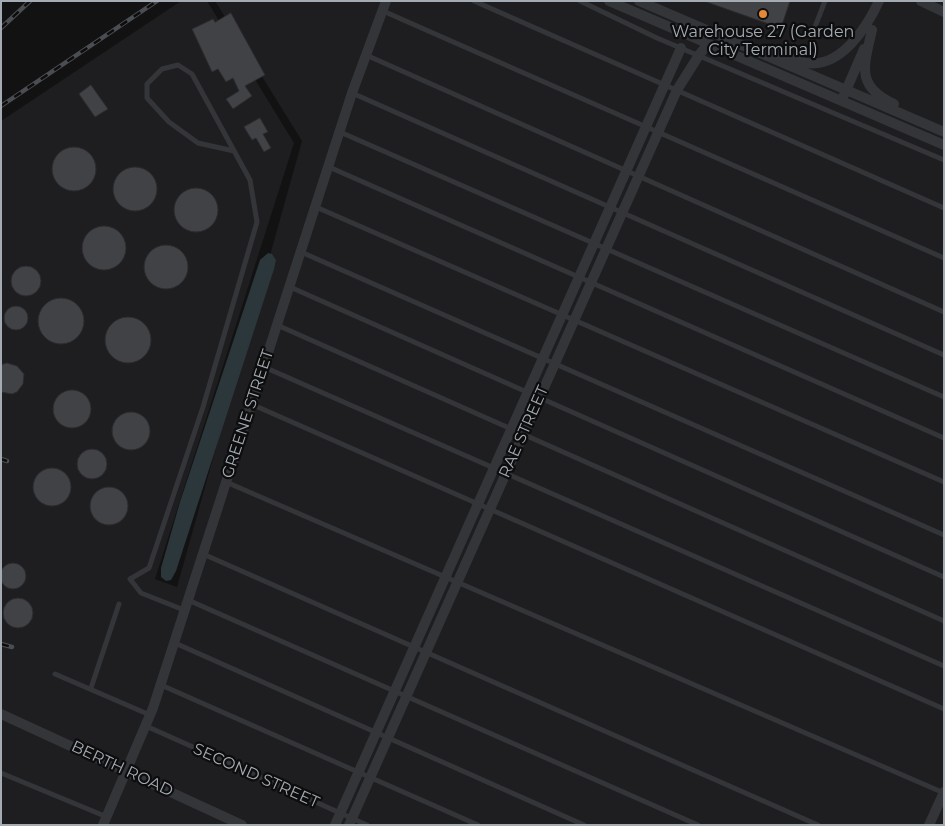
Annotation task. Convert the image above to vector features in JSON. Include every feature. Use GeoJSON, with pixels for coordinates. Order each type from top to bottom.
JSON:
{"type":"FeatureCollection","features":[{"type":"Feature","properties":{"kind":"street"},"geometry":{"type":"LineString","coordinates":[[609,1],[944,145]]}},
{"type":"Feature","properties":{"kind":"street"},"geometry":{"type":"LineString","coordinates":[[639,1],[661,6],[716,34],[940,130]]}},
{"type":"Feature","properties":{"kind":"street"},"geometry":{"type":"LineString","coordinates":[[716,34],[808,63],[829,60],[855,39],[871,17],[879,1]]}},
{"type":"Feature","properties":{"kind":"street"},"geometry":{"type":"LineString","coordinates":[[841,100],[885,1]]}},
{"type":"Feature","properties":{"kind":"street"},"geometry":{"type":"LineString","coordinates":[[921,1],[940,7]]}},
{"type":"Feature","properties":{"kind":"street","name":"GREENE STREET"},"geometry":{"type":"LineString","coordinates":[[105,821],[161,685],[328,166],[365,55],[384,6]]}},
{"type":"Feature","properties":{"kind":"street"},"geometry":{"type":"LineString","coordinates":[[872,30],[865,78],[871,90],[886,100],[925,118],[940,130]]}},
{"type":"Feature","properties":{"kind":"street","name":"RAE STREET"},"geometry":{"type":"LineString","coordinates":[[350,821],[677,90],[698,55],[708,44]]}},
{"type":"Feature","properties":{"kind":"street","name":"RAE STREET"},"geometry":{"type":"LineString","coordinates":[[335,825],[681,48]]}},
{"type":"Feature","properties":{"kind":"street","name":"BERTH ROAD"},"geometry":{"type":"LineString","coordinates":[[1,714],[242,825]]}},
{"type":"Feature","properties":{"kind":"street"},"geometry":{"type":"LineString","coordinates":[[929,825],[944,792]]}},
{"type":"Feature","properties":{"kind":"lane"},"geometry":{"type":"LineString","coordinates":[[474,1],[944,208]]}},
{"type":"Feature","properties":{"kind":"lane"},"geometry":{"type":"LineString","coordinates":[[580,1],[681,48],[944,160]]}},
{"type":"Feature","properties":{"kind":"lane"},"geometry":{"type":"LineString","coordinates":[[814,32],[826,1]]}},
{"type":"Feature","properties":{"kind":"lane"},"geometry":{"type":"LineString","coordinates":[[384,6],[646,127],[944,258]]}},
{"type":"Feature","properties":{"kind":"lane"},"geometry":{"type":"LineString","coordinates":[[365,55],[944,312]]}},
{"type":"Feature","properties":{"kind":"lane"},"geometry":{"type":"LineString","coordinates":[[234,150],[198,143],[169,122],[147,98],[147,84],[162,69],[178,66],[192,74],[234,150],[250,180],[257,222],[203,407],[149,568],[130,579],[141,593],[186,605],[394,691],[698,825]]}},
{"type":"Feature","properties":{"kind":"lane"},"geometry":{"type":"LineString","coordinates":[[352,93],[944,355]]}},
{"type":"Feature","properties":{"kind":"lane"},"geometry":{"type":"LineString","coordinates":[[340,132],[944,397]]}},
{"type":"Feature","properties":{"kind":"lane"},"geometry":{"type":"LineString","coordinates":[[328,166],[944,438]]}},
{"type":"Feature","properties":{"kind":"lane"},"geometry":{"type":"LineString","coordinates":[[315,207],[944,482]]}},
{"type":"Feature","properties":{"kind":"lane"},"geometry":{"type":"LineString","coordinates":[[301,252],[944,535]]}},
{"type":"Feature","properties":{"kind":"lane"},"geometry":{"type":"LineString","coordinates":[[289,286],[944,577]]}},
{"type":"Feature","properties":{"kind":"lane"},"geometry":{"type":"LineString","coordinates":[[277,325],[944,621]]}},
{"type":"Feature","properties":{"kind":"lane"},"geometry":{"type":"LineString","coordinates":[[263,367],[944,666]]}},
{"type":"Feature","properties":{"kind":"lane"},"geometry":{"type":"LineString","coordinates":[[251,404],[944,709]]}},
{"type":"Feature","properties":{"kind":"lane"},"geometry":{"type":"LineString","coordinates":[[226,482],[944,792]]}},
{"type":"Feature","properties":{"kind":"lane"},"geometry":{"type":"LineString","coordinates":[[203,553],[818,825]]}},
{"type":"Feature","properties":{"kind":"lane"},"geometry":{"type":"LineString","coordinates":[[92,688],[119,604]]}},
{"type":"Feature","properties":{"kind":"lane"},"geometry":{"type":"LineString","coordinates":[[174,643],[584,825]]}},
{"type":"Feature","properties":{"kind":"lane"},"geometry":{"type":"LineString","coordinates":[[55,674],[92,688],[150,715]]}},
{"type":"Feature","properties":{"kind":"lane"},"geometry":{"type":"LineString","coordinates":[[161,685],[478,825]]}},
{"type":"Feature","properties":{"kind":"lane","name":"SECOND STREET"},"geometry":{"type":"LineString","coordinates":[[145,726],[340,813],[350,821],[367,825]]}},
{"type":"Feature","properties":{"kind":"lane"},"geometry":{"type":"LineString","coordinates":[[1,774],[105,821]]}},
{"type":"Feature","properties":{"kind":"shaded area"},"geometry":{"type":"Polygon","coordinates":[[[181,1],[207,1],[294,143],[155,579],[177,587],[302,141],[215,1],[944,1],[944,825],[1,825],[1,121],[181,1]]]}},
{"type":"Feature","properties":{"kind":"shaded area"},"geometry":{"type":"Polygon","coordinates":[[[268,253],[272,254],[276,260],[274,269],[176,571],[171,580],[166,581],[161,577],[161,568],[180,502],[260,260],[268,253]]]}},
{"type":"Feature","properties":{"kind":"building","name":"Warehouse 27 (Garden City Terminal)"},"geometry":{"type":"Polygon","coordinates":[[[704,1],[790,1],[781,28],[704,1]]]}},
{"type":"Feature","properties":{"kind":"building"},"geometry":{"type":"Polygon","coordinates":[[[231,13],[265,75],[245,86],[252,96],[233,109],[226,99],[239,91],[233,78],[226,82],[218,69],[212,72],[192,29],[213,19],[215,22],[231,13]]]}},
{"type":"Feature","properties":{"kind":"building"},"geometry":{"type":"Polygon","coordinates":[[[91,85],[108,109],[95,117],[79,94],[91,85]]]}},
{"type":"Feature","properties":{"kind":"building"},"geometry":{"type":"Polygon","coordinates":[[[260,118],[268,132],[263,134],[271,148],[264,152],[256,138],[252,140],[244,127],[260,118]]]}},
{"type":"Feature","properties":{"kind":"building"},"geometry":{"type":"Polygon","coordinates":[[[74,147],[86,151],[92,157],[96,169],[92,181],[86,187],[74,191],[62,187],[56,181],[52,169],[56,157],[62,151],[74,147]]]}},
{"type":"Feature","properties":{"kind":"building"},"geometry":{"type":"Polygon","coordinates":[[[135,167],[147,171],[153,177],[157,189],[153,201],[147,207],[135,211],[123,207],[117,201],[113,189],[117,177],[123,171],[135,167]]]}},
{"type":"Feature","properties":{"kind":"building"},"geometry":{"type":"Polygon","coordinates":[[[196,188],[208,192],[214,198],[218,210],[214,222],[208,228],[196,232],[184,228],[178,222],[174,210],[178,198],[184,192],[196,188]]]}},
{"type":"Feature","properties":{"kind":"building"},"geometry":{"type":"Polygon","coordinates":[[[104,226],[116,230],[122,236],[126,248],[122,260],[116,266],[104,270],[92,266],[86,260],[82,248],[86,236],[92,230],[104,226]]]}},
{"type":"Feature","properties":{"kind":"building"},"geometry":{"type":"Polygon","coordinates":[[[166,245],[178,249],[184,255],[188,267],[184,279],[178,285],[166,289],[154,285],[148,279],[144,267],[148,255],[154,249],[166,245]]]}},
{"type":"Feature","properties":{"kind":"building"},"geometry":{"type":"Polygon","coordinates":[[[26,266],[37,270],[41,281],[37,292],[26,296],[15,292],[11,281],[15,270],[26,266]]]}},
{"type":"Feature","properties":{"kind":"building"},"geometry":{"type":"Polygon","coordinates":[[[56,298],[66,298],[80,308],[84,321],[80,334],[74,340],[66,344],[56,344],[42,334],[38,326],[38,316],[48,302],[56,298]]]}},
{"type":"Feature","properties":{"kind":"building"},"geometry":{"type":"Polygon","coordinates":[[[16,306],[25,309],[28,318],[25,327],[16,330],[7,327],[4,318],[7,309],[16,306]]]}},
{"type":"Feature","properties":{"kind":"building"},"geometry":{"type":"Polygon","coordinates":[[[123,317],[133,317],[147,327],[151,340],[147,353],[141,359],[133,363],[123,363],[109,353],[105,345],[105,335],[115,321],[123,317]]]}},
{"type":"Feature","properties":{"kind":"building"},"geometry":{"type":"Polygon","coordinates":[[[7,363],[17,366],[24,374],[23,384],[17,392],[12,394],[1,392],[1,365],[7,363]]]}},
{"type":"Feature","properties":{"kind":"building"},"geometry":{"type":"Polygon","coordinates":[[[72,390],[86,395],[91,409],[86,423],[72,428],[58,423],[53,409],[58,395],[72,390]]]}},
{"type":"Feature","properties":{"kind":"building"},"geometry":{"type":"Polygon","coordinates":[[[131,412],[145,417],[150,431],[145,445],[131,450],[117,445],[112,431],[117,417],[131,412]]]}},
{"type":"Feature","properties":{"kind":"building"},"geometry":{"type":"Polygon","coordinates":[[[92,449],[103,453],[107,464],[103,475],[92,479],[81,475],[77,464],[81,453],[92,449]]]}},
{"type":"Feature","properties":{"kind":"building"},"geometry":{"type":"Polygon","coordinates":[[[52,468],[66,473],[71,487],[66,501],[52,506],[38,501],[33,487],[38,473],[52,468]]]}},
{"type":"Feature","properties":{"kind":"building"},"geometry":{"type":"Polygon","coordinates":[[[109,487],[123,492],[128,506],[123,520],[109,525],[95,520],[90,506],[95,492],[109,487]]]}},
{"type":"Feature","properties":{"kind":"building"},"geometry":{"type":"Polygon","coordinates":[[[13,563],[22,567],[26,576],[22,585],[13,589],[4,585],[0,576],[4,567],[13,563]]]}},
{"type":"Feature","properties":{"kind":"building"},"geometry":{"type":"Polygon","coordinates":[[[18,598],[29,602],[33,613],[29,624],[18,628],[7,624],[3,613],[7,602],[18,598]]]}},
{"type":"Feature","properties":{"kind":"railway"},"geometry":{"type":"LineString","coordinates":[[1,28],[30,1]]}},
{"type":"Feature","properties":{"kind":"railway"},"geometry":{"type":"LineString","coordinates":[[1,106],[157,1]]}},
{"type":"Feature","properties":{"kind":"railway"},"geometry":{"type":"LineString","coordinates":[[1,459],[7,461]]}},
{"type":"Feature","properties":{"kind":"railway"},"geometry":{"type":"LineString","coordinates":[[1,644],[12,647]]}},
{"type":"Feature","properties":{"kind":"place","name":"Warehouse 27 (Garden City Terminal)"},"geometry":{"type":"Point","coordinates":[763,14]}}]}
